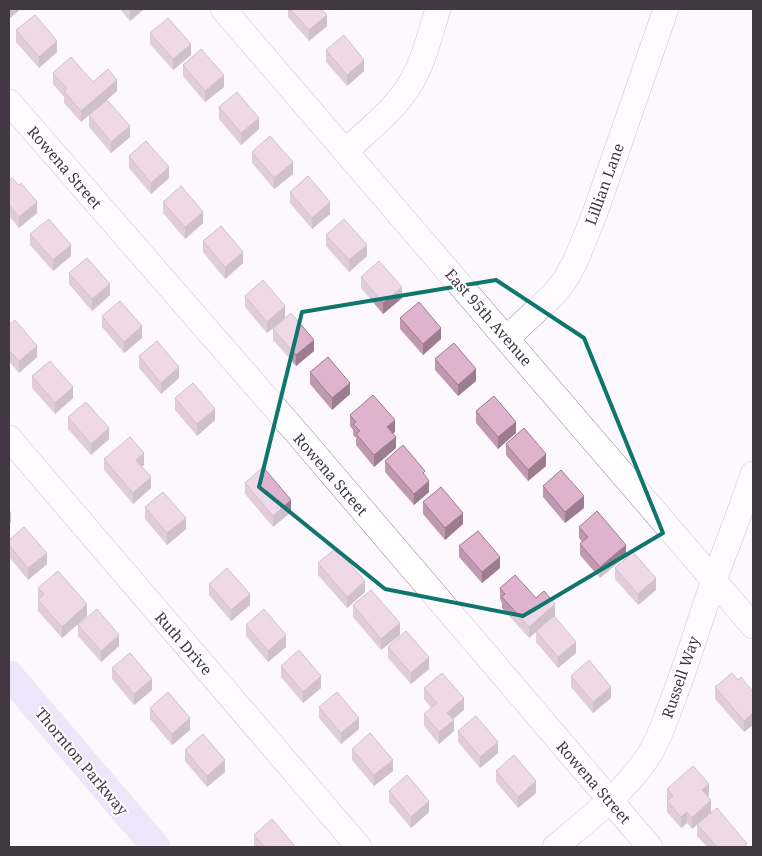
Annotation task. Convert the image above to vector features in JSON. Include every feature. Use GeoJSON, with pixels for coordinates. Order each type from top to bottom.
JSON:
{"type":"FeatureCollection","features":[{"type":"Feature","properties":{"kind":"main road","name":"Thornton Parkway"},"geometry":{"type":"LineString","coordinates":[[9,675],[156,847]]}},
{"type":"Feature","properties":{"kind":"street","name":"East 95th Avenue"},"geometry":{"type":"LineString","coordinates":[[223,9],[753,626]]}},
{"type":"Feature","properties":{"kind":"street"},"geometry":{"type":"LineString","coordinates":[[346,151],[383,117],[408,87],[419,66],[438,9]]}},
{"type":"Feature","properties":{"kind":"street","name":"Lillian Lane"},"geometry":{"type":"LineString","coordinates":[[507,338],[554,294],[565,280],[576,260],[595,213],[666,9]]}},
{"type":"Feature","properties":{"kind":"street","name":"Rowena Street"},"geometry":{"type":"LineString","coordinates":[[9,102],[296,432],[650,847]]}},
{"type":"Feature","properties":{"kind":"street","name":"Ruth Drive"},"geometry":{"type":"LineString","coordinates":[[9,438],[359,847]]}},
{"type":"Feature","properties":{"kind":"street","name":"Russell Way"},"geometry":{"type":"LineString","coordinates":[[555,847],[610,801],[646,761],[659,738],[753,474]]}},
{"type":"Feature","properties":{"kind":"highlighted area"},"geometry":{"type":"Polygon","coordinates":[[[496,280],[584,338],[663,533],[523,616],[385,589],[259,487],[302,312],[496,280]]]}},
{"type":"Feature","properties":{"kind":"building"},"geometry":{"type":"Polygon","coordinates":[[[290,9],[321,9],[327,15],[309,30],[290,9]]]}},
{"type":"Feature","properties":{"kind":"building"},"geometry":{"type":"Polygon","coordinates":[[[35,15],[57,41],[39,57],[16,30],[35,15]]]}},
{"type":"Feature","properties":{"kind":"building"},"geometry":{"type":"Polygon","coordinates":[[[168,18],[191,44],[173,59],[150,33],[168,18]]]}},
{"type":"Feature","properties":{"kind":"building"},"geometry":{"type":"Polygon","coordinates":[[[344,35],[364,60],[347,75],[326,50],[344,35]]]}},
{"type":"Feature","properties":{"kind":"building"},"geometry":{"type":"Polygon","coordinates":[[[201,49],[224,75],[205,91],[183,65],[201,49]]]}},
{"type":"Feature","properties":{"kind":"building"},"geometry":{"type":"Polygon","coordinates":[[[71,57],[93,82],[108,69],[117,80],[81,111],[64,91],[67,89],[53,73],[71,57]]]}},
{"type":"Feature","properties":{"kind":"building"},"geometry":{"type":"Polygon","coordinates":[[[237,92],[259,118],[241,133],[219,107],[237,92]]]}},
{"type":"Feature","properties":{"kind":"building"},"geometry":{"type":"Polygon","coordinates":[[[107,100],[130,126],[111,142],[89,115],[107,100]]]}},
{"type":"Feature","properties":{"kind":"building"},"geometry":{"type":"Polygon","coordinates":[[[270,136],[293,162],[274,178],[252,152],[270,136]]]}},
{"type":"Feature","properties":{"kind":"building"},"geometry":{"type":"Polygon","coordinates":[[[146,141],[169,167],[151,183],[129,156],[146,141]]]}},
{"type":"Feature","properties":{"kind":"building"},"geometry":{"type":"Polygon","coordinates":[[[308,176],[330,202],[312,218],[290,192],[308,176]]]}},
{"type":"Feature","properties":{"kind":"building"},"geometry":{"type":"Polygon","coordinates":[[[12,178],[19,185],[21,183],[37,202],[19,217],[9,205],[9,181],[12,178]]]}},
{"type":"Feature","properties":{"kind":"building"},"geometry":{"type":"Polygon","coordinates":[[[181,186],[203,212],[185,227],[163,202],[181,186]]]}},
{"type":"Feature","properties":{"kind":"building"},"geometry":{"type":"Polygon","coordinates":[[[49,219],[71,245],[53,260],[30,234],[49,219]]]}},
{"type":"Feature","properties":{"kind":"building"},"geometry":{"type":"Polygon","coordinates":[[[344,219],[367,245],[349,260],[326,235],[344,219]]]}},
{"type":"Feature","properties":{"kind":"building"},"geometry":{"type":"Polygon","coordinates":[[[221,226],[243,252],[225,267],[203,241],[221,226]]]}},
{"type":"Feature","properties":{"kind":"building"},"geometry":{"type":"Polygon","coordinates":[[[87,258],[110,284],[92,299],[69,273],[87,258]]]}},
{"type":"Feature","properties":{"kind":"building"},"geometry":{"type":"Polygon","coordinates":[[[379,261],[402,287],[383,303],[361,277],[379,261]]]}},
{"type":"Feature","properties":{"kind":"building"},"geometry":{"type":"Polygon","coordinates":[[[263,280],[285,306],[267,322],[245,296],[263,280]]]}},
{"type":"Feature","properties":{"kind":"building"},"geometry":{"type":"Polygon","coordinates":[[[120,301],[142,326],[124,342],[102,316],[120,301]]]}},
{"type":"Feature","properties":{"kind":"building"},"geometry":{"type":"Polygon","coordinates":[[[419,302],[441,328],[423,344],[400,318],[419,302]]]}},
{"type":"Feature","properties":{"kind":"building"},"geometry":{"type":"Polygon","coordinates":[[[291,313],[314,340],[296,355],[273,329],[291,313]]]}},
{"type":"Feature","properties":{"kind":"building"},"geometry":{"type":"Polygon","coordinates":[[[15,320],[37,346],[19,361],[9,350],[9,325],[15,320]]]}},
{"type":"Feature","properties":{"kind":"building"},"geometry":{"type":"Polygon","coordinates":[[[157,341],[179,367],[161,383],[139,356],[157,341]]]}},
{"type":"Feature","properties":{"kind":"building"},"geometry":{"type":"Polygon","coordinates":[[[454,343],[476,369],[458,385],[435,359],[454,343]]]}},
{"type":"Feature","properties":{"kind":"building"},"geometry":{"type":"Polygon","coordinates":[[[328,357],[350,383],[332,398],[310,372],[328,357]]]}},
{"type":"Feature","properties":{"kind":"building"},"geometry":{"type":"Polygon","coordinates":[[[50,361],[73,387],[55,403],[32,376],[50,361]]]}},
{"type":"Feature","properties":{"kind":"building"},"geometry":{"type":"Polygon","coordinates":[[[193,383],[215,409],[197,424],[175,398],[193,383]]]}},
{"type":"Feature","properties":{"kind":"building"},"geometry":{"type":"Polygon","coordinates":[[[373,395],[395,420],[387,427],[396,437],[374,455],[356,434],[360,431],[353,424],[356,422],[350,415],[373,395]]]}},
{"type":"Feature","properties":{"kind":"building"},"geometry":{"type":"Polygon","coordinates":[[[494,396],[516,422],[498,437],[476,411],[494,396]]]}},
{"type":"Feature","properties":{"kind":"building"},"geometry":{"type":"Polygon","coordinates":[[[86,402],[109,428],[91,444],[68,417],[86,402]]]}},
{"type":"Feature","properties":{"kind":"building"},"geometry":{"type":"Polygon","coordinates":[[[524,428],[546,454],[528,470],[506,444],[524,428]]]}},
{"type":"Feature","properties":{"kind":"building"},"geometry":{"type":"Polygon","coordinates":[[[130,437],[144,453],[136,460],[151,477],[133,493],[104,459],[130,437]]]}},
{"type":"Feature","properties":{"kind":"building"},"geometry":{"type":"Polygon","coordinates":[[[403,445],[425,471],[423,473],[429,481],[414,494],[385,461],[403,445]]]}},
{"type":"Feature","properties":{"kind":"building"},"geometry":{"type":"Polygon","coordinates":[[[263,467],[291,500],[273,516],[245,483],[263,467]]]}},
{"type":"Feature","properties":{"kind":"building"},"geometry":{"type":"Polygon","coordinates":[[[561,470],[584,496],[565,512],[543,486],[561,470]]]}},
{"type":"Feature","properties":{"kind":"building"},"geometry":{"type":"Polygon","coordinates":[[[441,487],[463,513],[445,528],[423,502],[441,487]]]}},
{"type":"Feature","properties":{"kind":"building"},"geometry":{"type":"Polygon","coordinates":[[[163,492],[186,518],[167,533],[145,507],[163,492]]]}},
{"type":"Feature","properties":{"kind":"building"},"geometry":{"type":"Polygon","coordinates":[[[597,511],[626,545],[600,567],[580,544],[588,537],[579,527],[597,511]]]}},
{"type":"Feature","properties":{"kind":"building"},"geometry":{"type":"Polygon","coordinates":[[[24,527],[47,553],[28,568],[9,545],[9,540],[24,527]]]}},
{"type":"Feature","properties":{"kind":"building"},"geometry":{"type":"Polygon","coordinates":[[[478,531],[500,557],[482,572],[459,546],[478,531]]]}},
{"type":"Feature","properties":{"kind":"building"},"geometry":{"type":"Polygon","coordinates":[[[336,548],[365,581],[347,597],[318,563],[336,548]]]}},
{"type":"Feature","properties":{"kind":"building"},"geometry":{"type":"Polygon","coordinates":[[[633,552],[656,578],[638,594],[615,568],[633,552]]]}},
{"type":"Feature","properties":{"kind":"building"},"geometry":{"type":"Polygon","coordinates":[[[227,568],[250,594],[231,610],[209,584],[227,568]]]}},
{"type":"Feature","properties":{"kind":"building"},"geometry":{"type":"Polygon","coordinates":[[[58,571],[87,604],[62,627],[38,600],[44,594],[38,588],[58,571]]]}},
{"type":"Feature","properties":{"kind":"building"},"geometry":{"type":"Polygon","coordinates":[[[515,575],[536,598],[544,591],[555,604],[529,627],[502,597],[505,594],[500,588],[515,575]]]}},
{"type":"Feature","properties":{"kind":"building"},"geometry":{"type":"Polygon","coordinates":[[[371,590],[400,623],[381,639],[353,605],[371,590]]]}},
{"type":"Feature","properties":{"kind":"building"},"geometry":{"type":"Polygon","coordinates":[[[97,609],[119,635],[101,651],[78,625],[97,609]]]}},
{"type":"Feature","properties":{"kind":"building"},"geometry":{"type":"Polygon","coordinates":[[[264,609],[286,635],[268,651],[246,625],[264,609]]]}},
{"type":"Feature","properties":{"kind":"building"},"geometry":{"type":"Polygon","coordinates":[[[554,616],[576,642],[558,657],[536,631],[554,616]]]}},
{"type":"Feature","properties":{"kind":"building"},"geometry":{"type":"Polygon","coordinates":[[[406,631],[429,657],[411,673],[388,647],[406,631]]]}},
{"type":"Feature","properties":{"kind":"building"},"geometry":{"type":"Polygon","coordinates":[[[299,650],[321,676],[303,692],[281,666],[299,650]]]}},
{"type":"Feature","properties":{"kind":"building"},"geometry":{"type":"Polygon","coordinates":[[[130,653],[152,679],[134,694],[112,668],[130,653]]]}},
{"type":"Feature","properties":{"kind":"building"},"geometry":{"type":"Polygon","coordinates":[[[589,660],[611,687],[593,702],[571,676],[589,660]]]}},
{"type":"Feature","properties":{"kind":"building"},"geometry":{"type":"Polygon","coordinates":[[[442,673],[464,698],[447,713],[454,720],[439,732],[424,714],[437,703],[424,688],[442,673]]]}},
{"type":"Feature","properties":{"kind":"building"},"geometry":{"type":"Polygon","coordinates":[[[732,673],[738,680],[741,677],[753,692],[753,713],[744,721],[715,687],[732,673]]]}},
{"type":"Feature","properties":{"kind":"building"},"geometry":{"type":"Polygon","coordinates":[[[168,692],[190,718],[172,734],[150,708],[168,692]]]}},
{"type":"Feature","properties":{"kind":"building"},"geometry":{"type":"Polygon","coordinates":[[[337,692],[359,718],[341,733],[319,707],[337,692]]]}},
{"type":"Feature","properties":{"kind":"building"},"geometry":{"type":"Polygon","coordinates":[[[476,716],[498,742],[480,757],[458,731],[476,716]]]}},
{"type":"Feature","properties":{"kind":"building"},"geometry":{"type":"Polygon","coordinates":[[[370,733],[393,760],[374,775],[352,749],[370,733]]]}},
{"type":"Feature","properties":{"kind":"building"},"geometry":{"type":"Polygon","coordinates":[[[203,734],[225,760],[207,776],[185,750],[203,734]]]}},
{"type":"Feature","properties":{"kind":"building"},"geometry":{"type":"Polygon","coordinates":[[[514,755],[536,781],[518,797],[496,771],[514,755]]]}},
{"type":"Feature","properties":{"kind":"building"},"geometry":{"type":"Polygon","coordinates":[[[693,766],[709,784],[702,790],[711,800],[692,818],[687,812],[681,817],[667,801],[673,796],[667,789],[693,766]]]}},
{"type":"Feature","properties":{"kind":"building"},"geometry":{"type":"Polygon","coordinates":[[[407,775],[429,801],[411,817],[389,791],[407,775]]]}},
{"type":"Feature","properties":{"kind":"building"},"geometry":{"type":"Polygon","coordinates":[[[717,808],[747,844],[743,847],[717,847],[697,824],[717,808]]]}},
{"type":"Feature","properties":{"kind":"building"},"geometry":{"type":"Polygon","coordinates":[[[272,819],[294,845],[292,847],[265,847],[254,835],[272,819]]]}}]}
